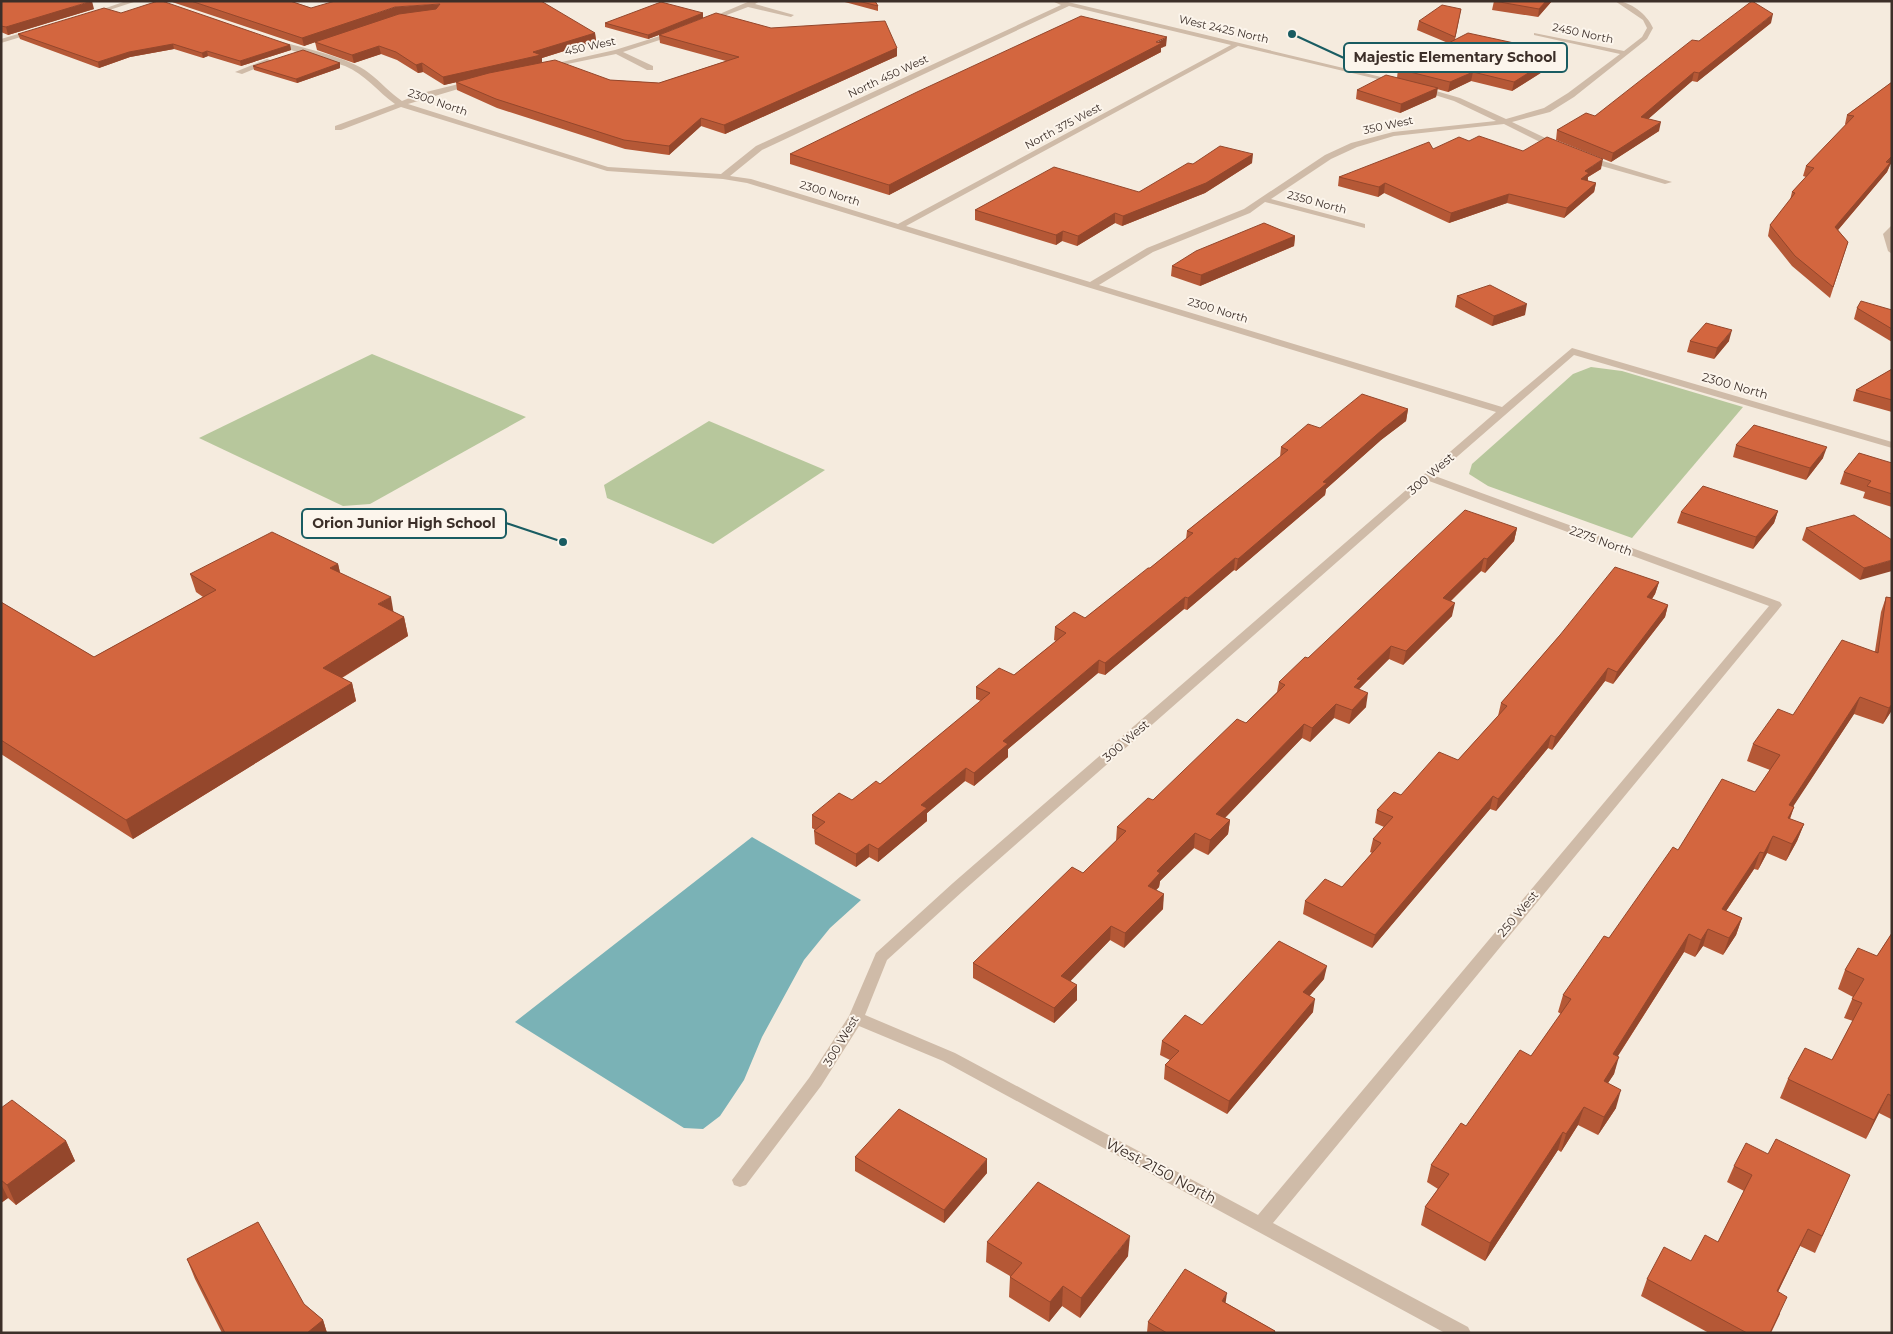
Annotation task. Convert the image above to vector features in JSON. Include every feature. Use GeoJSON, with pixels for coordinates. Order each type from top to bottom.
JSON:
{"type":"FeatureCollection","features":[{"type":"Feature","properties":{"kind":"street"},"geometry":{"type":"LineString","coordinates":[[83,16],[134,1]]}},
{"type":"Feature","properties":{"kind":"street"},"geometry":{"type":"LineString","coordinates":[[697,24],[757,1]]}},
{"type":"Feature","properties":{"kind":"street","name":"West 2425 North"},"geometry":{"type":"LineString","coordinates":[[1055,1],[1403,83]]}},
{"type":"Feature","properties":{"kind":"street","name":"350 West"},"geometry":{"type":"LineString","coordinates":[[1092,284],[1150,250],[1223,221],[1266,200],[1328,157],[1354,144],[1393,134],[1505,122],[1520,119],[1558,104],[1645,38],[1650,28],[1646,19],[1618,1]]}},
{"type":"Feature","properties":{"kind":"street","name":"North 450 West"},"geometry":{"type":"LineString","coordinates":[[723,177],[759,148],[1068,4]]}},
{"type":"Feature","properties":{"kind":"street"},"geometry":{"type":"LineString","coordinates":[[748,5],[791,15]]}},
{"type":"Feature","properties":{"kind":"street"},"geometry":{"type":"LineString","coordinates":[[1,41],[46,27]]}},
{"type":"Feature","properties":{"kind":"street","name":"450 West"},"geometry":{"type":"LineString","coordinates":[[536,68],[618,52],[680,31]]}},
{"type":"Feature","properties":{"kind":"street","name":"2450 North"},"geometry":{"type":"LineString","coordinates":[[1536,34],[1625,53]]}},
{"type":"Feature","properties":{"kind":"street","name":"2300 North"},"geometry":{"type":"LineString","coordinates":[[264,37],[349,65],[366,74],[385,94],[401,104],[607,169],[723,177],[770,188],[1092,284],[1504,411]]}},
{"type":"Feature","properties":{"kind":"street","name":"North 375 West"},"geometry":{"type":"LineString","coordinates":[[899,227],[1237,44]]}},
{"type":"Feature","properties":{"kind":"street"},"geometry":{"type":"LineString","coordinates":[[239,72],[319,45]]}},
{"type":"Feature","properties":{"kind":"street"},"geometry":{"type":"LineString","coordinates":[[618,52],[650,68]]}},
{"type":"Feature","properties":{"kind":"street"},"geometry":{"type":"LineString","coordinates":[[338,128],[401,104],[481,79]]}},
{"type":"Feature","properties":{"kind":"street"},"geometry":{"type":"LineString","coordinates":[[1412,85],[1459,100],[1568,152]]}},
{"type":"Feature","properties":{"kind":"street"},"geometry":{"type":"LineString","coordinates":[[1576,155],[1600,164],[1668,182]]}},
{"type":"Feature","properties":{"kind":"street","name":"2350 North"},"geometry":{"type":"LineString","coordinates":[[1266,200],[1362,226]]}},
{"type":"Feature","properties":{"kind":"street"},"geometry":{"type":"LineString","coordinates":[[1892,228],[1888,234],[1892,251]]}},
{"type":"Feature","properties":{"kind":"street","name":"2300 North"},"geometry":{"type":"LineString","coordinates":[[1572,351],[1892,445]]}},
{"type":"Feature","properties":{"kind":"street","name":"300 West"},"geometry":{"type":"LineString","coordinates":[[740,1180],[815,1082],[856,1018],[881,957],[958,887],[1572,351]]}},
{"type":"Feature","properties":{"kind":"street","name":"2275 North"},"geometry":{"type":"LineString","coordinates":[[1427,477],[1776,605]]}},
{"type":"Feature","properties":{"kind":"street","name":"250 West"},"geometry":{"type":"LineString","coordinates":[[1261,1224],[1776,605]]}},
{"type":"Feature","properties":{"kind":"street","name":"West 2150 North"},"geometry":{"type":"LineString","coordinates":[[856,1018],[949,1057],[1462,1333]]}},
{"type":"Feature","properties":{"kind":"green space"},"geometry":{"type":"Polygon","coordinates":[[[372,354],[526,417],[370,504],[343,506],[199,438],[372,354]]]}},
{"type":"Feature","properties":{"kind":"green space"},"geometry":{"type":"Polygon","coordinates":[[[1591,367],[1622,371],[1743,407],[1632,538],[1488,486],[1469,474],[1472,464],[1573,374],[1591,367]]]}},
{"type":"Feature","properties":{"kind":"green space"},"geometry":{"type":"Polygon","coordinates":[[[709,421],[825,470],[713,544],[607,498],[604,485],[709,421]]]}},
{"type":"Feature","properties":{"kind":"water"},"geometry":{"type":"Polygon","coordinates":[[[752,837],[861,900],[830,928],[804,960],[762,1037],[744,1080],[720,1116],[703,1129],[684,1128],[515,1022],[752,837]]]}},
{"type":"Feature","properties":{"kind":"building"},"geometry":{"type":"Polygon","coordinates":[[[1,1],[92,1],[6,27],[1,26],[1,1]]]}},
{"type":"Feature","properties":{"kind":"building"},"geometry":{"type":"Polygon","coordinates":[[[158,1],[290,45],[240,61],[207,51],[202,53],[173,44],[129,52],[98,62],[18,34],[104,8],[121,13],[158,1]]]}},
{"type":"Feature","properties":{"kind":"building"},"geometry":{"type":"Polygon","coordinates":[[[191,1],[290,1],[311,8],[335,1],[541,1],[595,33],[533,52],[541,55],[443,77],[422,63],[416,65],[396,52],[379,46],[352,55],[315,42],[399,14],[436,9],[440,4],[395,7],[302,38],[191,1]]]}},
{"type":"Feature","properties":{"kind":"building"},"geometry":{"type":"Polygon","coordinates":[[[858,1],[875,1],[878,6],[858,1]]]}},
{"type":"Feature","properties":{"kind":"building"},"geometry":{"type":"Polygon","coordinates":[[[1494,1],[1546,1],[1539,9],[1494,1]]]}},
{"type":"Feature","properties":{"kind":"building"},"geometry":{"type":"Polygon","coordinates":[[[1752,1],[1773,14],[1699,73],[1694,72],[1641,117],[1661,122],[1613,153],[1557,130],[1586,113],[1595,116],[1692,40],[1699,41],[1752,1]]]}},
{"type":"Feature","properties":{"kind":"building"},"geometry":{"type":"Polygon","coordinates":[[[661,2],[703,13],[648,35],[605,23],[661,2]]]}},
{"type":"Feature","properties":{"kind":"building"},"geometry":{"type":"Polygon","coordinates":[[[1442,5],[1461,9],[1455,37],[1419,21],[1442,5]]]}},
{"type":"Feature","properties":{"kind":"building"},"geometry":{"type":"Polygon","coordinates":[[[716,13],[771,28],[885,21],[897,48],[724,125],[701,118],[669,146],[624,140],[496,99],[456,82],[489,73],[555,60],[610,80],[659,83],[739,57],[659,35],[716,13]]]}},
{"type":"Feature","properties":{"kind":"building"},"geometry":{"type":"Polygon","coordinates":[[[1081,16],[1167,37],[1156,42],[1162,43],[889,185],[790,154],[917,92],[1081,16]]]}},
{"type":"Feature","properties":{"kind":"building"},"geometry":{"type":"Polygon","coordinates":[[[1468,33],[1560,53],[1514,82],[1473,72],[1450,82],[1398,69],[1468,33]]]}},
{"type":"Feature","properties":{"kind":"building"},"geometry":{"type":"Polygon","coordinates":[[[303,50],[340,63],[296,79],[253,66],[303,50]]]}},
{"type":"Feature","properties":{"kind":"building"},"geometry":{"type":"Polygon","coordinates":[[[1386,75],[1438,88],[1401,104],[1357,90],[1386,75]]]}},
{"type":"Feature","properties":{"kind":"building"},"geometry":{"type":"Polygon","coordinates":[[[1892,82],[1892,156],[1886,162],[1890,163],[1835,227],[1848,242],[1833,287],[1795,256],[1770,225],[1795,193],[1792,192],[1814,168],[1806,166],[1854,116],[1847,115],[1892,82]]]}},
{"type":"Feature","properties":{"kind":"building"},"geometry":{"type":"Polygon","coordinates":[[[1479,136],[1523,151],[1547,137],[1603,159],[1585,171],[1589,173],[1581,179],[1596,183],[1567,208],[1509,194],[1451,213],[1385,183],[1379,187],[1339,177],[1429,142],[1433,149],[1459,137],[1469,141],[1479,136]]]}},
{"type":"Feature","properties":{"kind":"building"},"geometry":{"type":"Polygon","coordinates":[[[1220,146],[1253,154],[1206,183],[1123,216],[1115,213],[1078,236],[1063,231],[1056,235],[975,210],[1054,167],[1139,192],[1188,163],[1193,164],[1220,146]]]}},
{"type":"Feature","properties":{"kind":"building"},"geometry":{"type":"Polygon","coordinates":[[[1264,223],[1295,236],[1201,275],[1172,266],[1196,251],[1264,223]]]}},
{"type":"Feature","properties":{"kind":"building"},"geometry":{"type":"Polygon","coordinates":[[[1490,285],[1527,304],[1494,316],[1457,296],[1490,285]]]}},
{"type":"Feature","properties":{"kind":"building"},"geometry":{"type":"Polygon","coordinates":[[[1861,301],[1892,310],[1892,329],[1857,308],[1861,301]]]}},
{"type":"Feature","properties":{"kind":"building"},"geometry":{"type":"Polygon","coordinates":[[[1706,323],[1732,330],[1717,348],[1690,341],[1706,323]]]}},
{"type":"Feature","properties":{"kind":"building"},"geometry":{"type":"Polygon","coordinates":[[[1892,369],[1892,400],[1856,390],[1892,369]]]}},
{"type":"Feature","properties":{"kind":"building"},"geometry":{"type":"Polygon","coordinates":[[[1362,394],[1408,409],[1323,482],[1327,483],[1238,559],[1235,558],[1188,598],[1185,597],[1105,663],[1099,660],[1003,741],[1008,744],[974,773],[966,768],[921,805],[927,808],[878,849],[869,844],[856,854],[814,831],[825,822],[812,815],[839,793],[852,800],[876,781],[880,784],[990,693],[976,687],[999,668],[1014,675],[1066,633],[1055,627],[1074,612],[1085,618],[1193,533],[1187,531],[1288,450],[1281,447],[1308,424],[1320,428],[1362,394]]]}},
{"type":"Feature","properties":{"kind":"building"},"geometry":{"type":"Polygon","coordinates":[[[1754,425],[1827,447],[1810,468],[1736,445],[1754,425]]]}},
{"type":"Feature","properties":{"kind":"building"},"geometry":{"type":"Polygon","coordinates":[[[1859,453],[1892,463],[1892,494],[1867,486],[1871,481],[1844,472],[1859,453]]]}},
{"type":"Feature","properties":{"kind":"building"},"geometry":{"type":"Polygon","coordinates":[[[1703,486],[1778,511],[1756,537],[1681,512],[1703,486]]]}},
{"type":"Feature","properties":{"kind":"building"},"geometry":{"type":"Polygon","coordinates":[[[1465,510],[1517,528],[1487,559],[1484,558],[1443,598],[1455,603],[1406,651],[1391,646],[1357,679],[1361,680],[1354,687],[1368,693],[1352,710],[1336,704],[1312,728],[1304,724],[1216,814],[1230,820],[1210,840],[1195,833],[1157,871],[1160,873],[1148,886],[1164,894],[1125,933],[1111,926],[1061,976],[1077,985],[1054,1008],[973,963],[1072,867],[1083,873],[1126,831],[1117,827],[1148,798],[1153,800],[1237,719],[1246,723],[1285,685],[1279,682],[1305,657],[1308,658],[1465,510]]]}},
{"type":"Feature","properties":{"kind":"building"},"geometry":{"type":"Polygon","coordinates":[[[1854,515],[1892,540],[1892,560],[1864,568],[1806,528],[1854,515]]]}},
{"type":"Feature","properties":{"kind":"building"},"geometry":{"type":"Polygon","coordinates":[[[272,532],[338,564],[330,568],[391,597],[378,604],[404,617],[323,668],[352,683],[126,820],[1,740],[1,602],[94,657],[216,590],[190,574],[272,532]]]}},
{"type":"Feature","properties":{"kind":"building"},"geometry":{"type":"Polygon","coordinates":[[[1615,567],[1659,582],[1647,597],[1668,605],[1617,672],[1608,668],[1555,737],[1551,735],[1498,799],[1493,796],[1375,935],[1305,901],[1325,879],[1342,887],[1381,843],[1373,839],[1393,817],[1377,810],[1394,792],[1401,795],[1439,752],[1458,760],[1507,706],[1501,703],[1560,635],[1615,567]]]}},
{"type":"Feature","properties":{"kind":"building"},"geometry":{"type":"Polygon","coordinates":[[[1886,597],[1892,598],[1892,704],[1889,708],[1860,697],[1789,805],[1794,807],[1788,818],[1804,824],[1792,844],[1773,836],[1764,853],[1760,852],[1722,909],[1742,918],[1729,938],[1708,929],[1701,940],[1689,934],[1613,1054],[1619,1057],[1604,1081],[1621,1090],[1604,1117],[1584,1107],[1566,1134],[1563,1132],[1490,1243],[1425,1207],[1449,1174],[1431,1165],[1461,1123],[1466,1126],[1520,1050],[1531,1056],[1571,999],[1563,995],[1604,936],[1609,938],[1673,847],[1678,850],[1722,779],[1755,792],[1780,755],[1753,744],[1778,709],[1793,715],[1842,640],[1878,653],[1886,597]]]}},
{"type":"Feature","properties":{"kind":"building"},"geometry":{"type":"Polygon","coordinates":[[[1892,933],[1892,1096],[1888,1094],[1874,1120],[1788,1079],[1805,1048],[1832,1060],[1862,1003],[1852,999],[1864,979],[1845,970],[1858,948],[1877,956],[1892,933]]]}},
{"type":"Feature","properties":{"kind":"building"},"geometry":{"type":"Polygon","coordinates":[[[1279,941],[1327,966],[1303,992],[1315,999],[1229,1101],[1165,1065],[1179,1051],[1162,1041],[1185,1015],[1202,1025],[1279,941]]]}},
{"type":"Feature","properties":{"kind":"building"},"geometry":{"type":"Polygon","coordinates":[[[12,1100],[66,1141],[7,1185],[1,1180],[1,1108],[12,1100]]]}},
{"type":"Feature","properties":{"kind":"building"},"geometry":{"type":"Polygon","coordinates":[[[899,1109],[987,1159],[944,1210],[855,1157],[899,1109]]]}},
{"type":"Feature","properties":{"kind":"building"},"geometry":{"type":"Polygon","coordinates":[[[1776,1139],[1850,1175],[1822,1236],[1808,1229],[1777,1291],[1787,1297],[1770,1333],[1747,1333],[1647,1279],[1664,1247],[1691,1261],[1705,1235],[1718,1242],[1752,1175],[1734,1166],[1746,1143],[1768,1154],[1776,1139]]]}},
{"type":"Feature","properties":{"kind":"building"},"geometry":{"type":"Polygon","coordinates":[[[1038,1182],[1130,1236],[1081,1298],[1063,1286],[1050,1302],[1010,1277],[1022,1263],[987,1242],[1038,1182]]]}},
{"type":"Feature","properties":{"kind":"building"},"geometry":{"type":"Polygon","coordinates":[[[258,1222],[304,1304],[323,1320],[307,1333],[225,1333],[187,1259],[258,1222]]]}},
{"type":"Feature","properties":{"kind":"building"},"geometry":{"type":"Polygon","coordinates":[[[1185,1269],[1227,1293],[1222,1301],[1275,1331],[1274,1333],[1167,1333],[1148,1322],[1185,1269]]]}},
{"type":"Feature","properties":{"kind":"place","name":"Majestic Elementary School"},"geometry":{"type":"Point","coordinates":[1292,34]}},
{"type":"Feature","properties":{"kind":"place","name":"Orion Junior High School"},"geometry":{"type":"Point","coordinates":[563,542]}}]}
